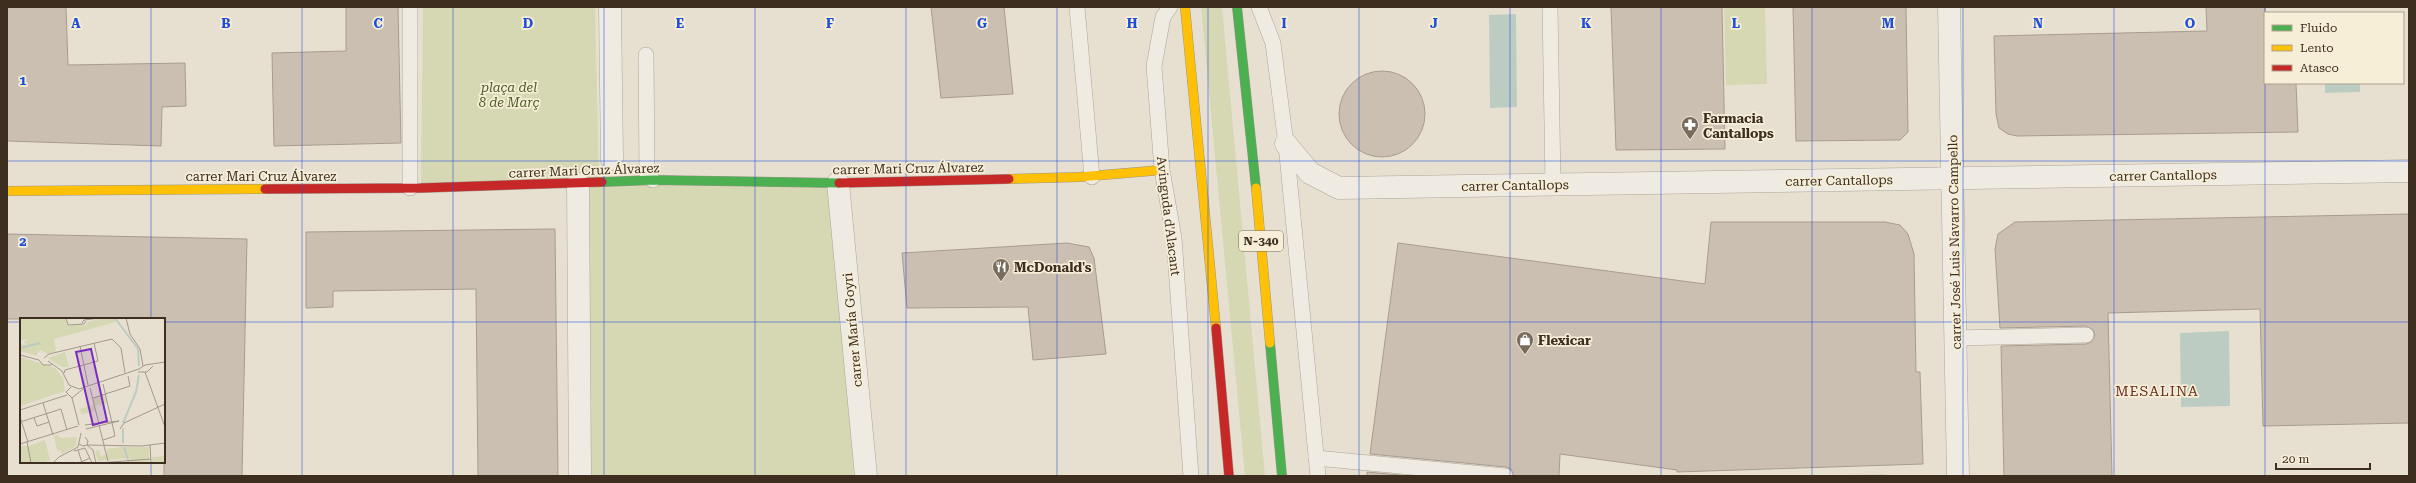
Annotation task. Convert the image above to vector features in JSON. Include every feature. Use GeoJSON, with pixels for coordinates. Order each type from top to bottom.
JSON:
{"type":"FeatureCollection","features":[{"type":"Feature","properties":{"kind":"main road"},"geometry":{"type":"LineString","coordinates":[[1185,7],[1203,183],[1229,476]]}},
{"type":"Feature","properties":{"kind":"main road","name":"N-340"},"geometry":{"type":"LineString","coordinates":[[1237,7],[1255,174],[1282,476]]}},
{"type":"Feature","properties":{"kind":"main road","name":"carrer Mari Cruz Álvarez"},"geometry":{"type":"LineString","coordinates":[[7,191],[410,188],[578,184],[653,180],[838,183],[1092,177],[1162,170]]}},
{"type":"Feature","properties":{"kind":"street"},"geometry":{"type":"LineString","coordinates":[[610,7],[612,159]]}},
{"type":"Feature","properties":{"kind":"street","name":"carrer José Luis Navarro Campello"},"geometry":{"type":"LineString","coordinates":[[1949,7],[1958,476]]}},
{"type":"Feature","properties":{"kind":"street","name":"carrer Cantallops"},"geometry":{"type":"LineString","coordinates":[[1286,144],[1310,173],[1339,188],[2409,171]]}},
{"type":"Feature","properties":{"kind":"street","name":"carrer María Goyri"},"geometry":{"type":"LineString","coordinates":[[838,183],[866,476]]}},
{"type":"Feature","properties":{"kind":"street"},"geometry":{"type":"LineString","coordinates":[[578,184],[580,476]]}},
{"type":"Feature","properties":{"kind":"lane"},"geometry":{"type":"LineString","coordinates":[[410,7],[410,188]]}},
{"type":"Feature","properties":{"kind":"lane"},"geometry":{"type":"LineString","coordinates":[[1077,7],[1092,177]]}},
{"type":"Feature","properties":{"kind":"lane","name":"Avinguda d'Alacant"},"geometry":{"type":"LineString","coordinates":[[1170,7],[1163,17],[1154,66],[1162,170],[1174,238],[1191,476]]}},
{"type":"Feature","properties":{"kind":"lane"},"geometry":{"type":"LineString","coordinates":[[1259,7],[1274,43],[1286,144],[1318,476]]}},
{"type":"Feature","properties":{"kind":"lane"},"geometry":{"type":"LineString","coordinates":[[1550,7],[1553,184]]}},
{"type":"Feature","properties":{"kind":"lane"},"geometry":{"type":"LineString","coordinates":[[646,55],[647,175],[653,180]]}},
{"type":"Feature","properties":{"kind":"lane"},"geometry":{"type":"LineString","coordinates":[[1956,338],[2086,336]]}},
{"type":"Feature","properties":{"kind":"lane"},"geometry":{"type":"LineString","coordinates":[[1316,458],[1505,476]]}},
{"type":"Feature","properties":{"kind":"green space","name":"plaça del 8 de Març"},"geometry":{"type":"Polygon","coordinates":[[[423,7],[595,7],[599,182],[838,183],[866,476],[580,476],[578,184],[421,188],[423,7]]]}},
{"type":"Feature","properties":{"kind":"green space"},"geometry":{"type":"Polygon","coordinates":[[[1201,7],[1222,7],[1265,476],[1245,476],[1201,7]]]}},
{"type":"Feature","properties":{"kind":"green space"},"geometry":{"type":"Polygon","coordinates":[[[1724,7],[1765,7],[1767,84],[1726,85],[1724,7]]]}},
{"type":"Feature","properties":{"kind":"green space"},"geometry":{"type":"Polygon","coordinates":[[[1885,474],[1885,476],[1819,476],[1885,474]]]}},
{"type":"Feature","properties":{"kind":"shaded area"},"geometry":{"type":"Polygon","coordinates":[[[1516,14],[1517,107],[1490,108],[1489,15],[1516,14]]]}},
{"type":"Feature","properties":{"kind":"shaded area"},"geometry":{"type":"Polygon","coordinates":[[[2325,84],[2360,84],[2360,92],[2325,93],[2325,84]]]}},
{"type":"Feature","properties":{"kind":"shaded area"},"geometry":{"type":"Polygon","coordinates":[[[2229,331],[2230,406],[2181,407],[2180,333],[2229,331]]]}},
{"type":"Feature","properties":{"kind":"building"},"geometry":{"type":"Polygon","coordinates":[[[7,7],[66,7],[68,65],[185,63],[186,106],[162,107],[161,146],[7,141],[7,7]]]}},
{"type":"Feature","properties":{"kind":"building"},"geometry":{"type":"Polygon","coordinates":[[[346,7],[398,7],[401,143],[274,146],[272,53],[346,51],[346,7]]]}},
{"type":"Feature","properties":{"kind":"building"},"geometry":{"type":"Polygon","coordinates":[[[931,7],[1004,7],[1013,94],[941,98],[931,7]]]}},
{"type":"Feature","properties":{"kind":"building"},"geometry":{"type":"Polygon","coordinates":[[[1611,7],[1722,7],[1725,149],[1616,150],[1611,7]]]}},
{"type":"Feature","properties":{"kind":"building"},"geometry":{"type":"Polygon","coordinates":[[[1793,7],[1906,7],[1908,132],[1900,140],[1796,141],[1793,7]]]}},
{"type":"Feature","properties":{"kind":"building"},"geometry":{"type":"Polygon","coordinates":[[[2206,7],[2265,7],[2264,84],[2296,84],[2298,132],[2017,136],[2008,134],[1999,128],[1996,114],[1994,36],[2207,31],[2206,7]]]}},
{"type":"Feature","properties":{"kind":"building"},"geometry":{"type":"Polygon","coordinates":[[[1374,71],[1390,71],[1399,74],[1413,83],[1422,97],[1425,106],[1425,122],[1422,131],[1413,145],[1399,154],[1390,157],[1374,157],[1358,150],[1351,145],[1346,138],[1339,122],[1339,106],[1346,90],[1351,83],[1358,78],[1374,71]]]}},
{"type":"Feature","properties":{"kind":"building"},"geometry":{"type":"Polygon","coordinates":[[[2409,214],[2409,423],[2263,426],[2260,309],[2108,313],[2112,476],[2004,476],[2001,346],[2086,344],[2091,342],[2095,335],[2093,330],[2086,326],[2000,328],[1995,249],[1998,234],[2015,222],[2409,214]]]}},
{"type":"Feature","properties":{"kind":"building"},"geometry":{"type":"Polygon","coordinates":[[[1711,222],[1885,222],[1900,225],[1908,234],[1914,254],[1916,372],[1920,372],[1923,464],[1677,472],[1677,470],[1560,454],[1559,476],[1514,476],[1511,469],[1506,467],[1370,454],[1398,243],[1705,284],[1711,222]]]}},
{"type":"Feature","properties":{"kind":"building"},"geometry":{"type":"Polygon","coordinates":[[[555,229],[558,476],[478,476],[476,289],[333,291],[333,307],[306,308],[306,232],[555,229]]]}},
{"type":"Feature","properties":{"kind":"building"},"geometry":{"type":"Polygon","coordinates":[[[7,234],[247,239],[242,476],[164,476],[165,318],[7,319],[7,234]]]}},
{"type":"Feature","properties":{"kind":"building","name":"McDonald's"},"geometry":{"type":"Polygon","coordinates":[[[1067,243],[1089,247],[1094,258],[1106,354],[1033,360],[1028,307],[907,308],[902,253],[1067,243]]]}},
{"type":"Feature","properties":{"kind":"building"},"geometry":{"type":"Polygon","coordinates":[[[1367,472],[1410,476],[1367,476],[1367,472]]]}},
{"type":"Feature","properties":{"kind":"traffic: fast"},"geometry":{"type":"LineString","coordinates":[[1237,7],[1256,188]]}},
{"type":"Feature","properties":{"kind":"traffic: fast"},"geometry":{"type":"LineString","coordinates":[[602,182],[653,180],[839,183]]}},
{"type":"Feature","properties":{"kind":"traffic: fast"},"geometry":{"type":"LineString","coordinates":[[1270,343],[1282,476]]}},
{"type":"Feature","properties":{"kind":"traffic: slow"},"geometry":{"type":"LineString","coordinates":[[1185,7],[1216,328]]}},
{"type":"Feature","properties":{"kind":"traffic: slow"},"geometry":{"type":"LineString","coordinates":[[1009,179],[1079,177],[1162,170]]}},
{"type":"Feature","properties":{"kind":"traffic: slow"},"geometry":{"type":"LineString","coordinates":[[1256,188],[1270,343]]}},
{"type":"Feature","properties":{"kind":"traffic: slow"},"geometry":{"type":"LineString","coordinates":[[7,191],[265,189]]}},
{"type":"Feature","properties":{"kind":"traffic: jam"},"geometry":{"type":"LineString","coordinates":[[839,183],[1009,179]]}},
{"type":"Feature","properties":{"kind":"traffic: jam"},"geometry":{"type":"LineString","coordinates":[[265,189],[421,188],[602,182]]}},
{"type":"Feature","properties":{"kind":"traffic: jam"},"geometry":{"type":"LineString","coordinates":[[1216,328],[1229,476]]}},
{"type":"Feature","properties":{"kind":"place","name":"Farmacia Cantallops"},"geometry":{"type":"Point","coordinates":[1690,140]}},
{"type":"Feature","properties":{"kind":"place","name":"McDonald's"},"geometry":{"type":"Point","coordinates":[1001,282]}},
{"type":"Feature","properties":{"kind":"place","name":"Flexicar"},"geometry":{"type":"Point","coordinates":[1525,355]}},
{"type":"Feature","properties":{"kind":"district","name":"MESALINA"},"geometry":{"type":"Point","coordinates":[2157,391]}}]}
